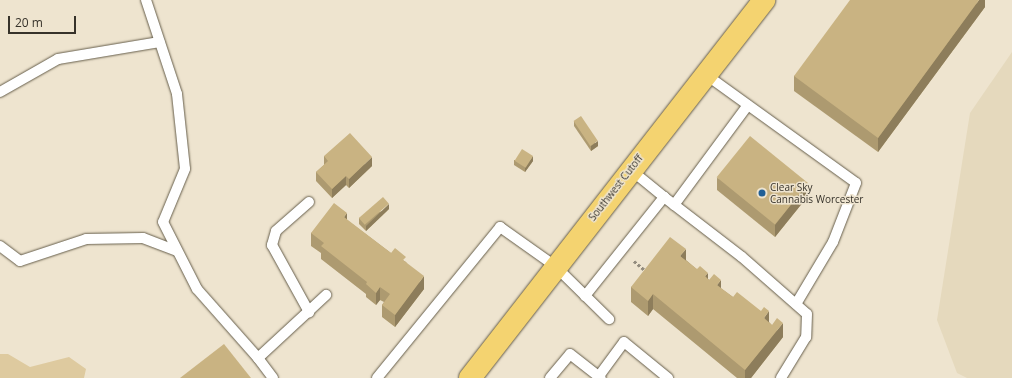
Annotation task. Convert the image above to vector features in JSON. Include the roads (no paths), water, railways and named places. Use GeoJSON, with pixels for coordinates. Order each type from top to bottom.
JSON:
{"type":"FeatureCollection","features":[{"type":"Feature","properties":{"kind":"main road","name":"Southwest Cutoff"},"geometry":{"type":"LineString","coordinates":[[470,378],[555,266],[764,0]]}},
{"type":"Feature","properties":{"kind":"lane"},"geometry":{"type":"LineString","coordinates":[[146,0],[177,94],[185,170],[162,222],[196,289],[258,358],[273,378]]}},
{"type":"Feature","properties":{"kind":"lane"},"geometry":{"type":"LineString","coordinates":[[0,92],[58,59],[160,42]]}},
{"type":"Feature","properties":{"kind":"lane"},"geometry":{"type":"LineString","coordinates":[[705,74],[856,184],[833,242],[796,304]]}},
{"type":"Feature","properties":{"kind":"lane"},"geometry":{"type":"LineString","coordinates":[[674,205],[748,105]]}},
{"type":"Feature","properties":{"kind":"lane"},"geometry":{"type":"LineString","coordinates":[[631,170],[664,198],[742,257],[807,314],[806,337],[782,378]]}},
{"type":"Feature","properties":{"kind":"lane"},"geometry":{"type":"LineString","coordinates":[[585,296],[664,198]]}},
{"type":"Feature","properties":{"kind":"lane"},"geometry":{"type":"LineString","coordinates":[[309,202],[276,231],[272,245],[309,312]]}},
{"type":"Feature","properties":{"kind":"lane"},"geometry":{"type":"LineString","coordinates":[[377,378],[500,227],[555,266],[609,319]]}},
{"type":"Feature","properties":{"kind":"lane"},"geometry":{"type":"LineString","coordinates":[[0,246],[20,261],[86,239],[143,238],[177,251]]}},
{"type":"Feature","properties":{"kind":"lane"},"geometry":{"type":"LineString","coordinates":[[258,358],[326,296]]}},
{"type":"Feature","properties":{"kind":"lane"},"geometry":{"type":"LineString","coordinates":[[550,378],[570,354],[600,377],[624,342],[668,378]]}},
{"type":"Feature","properties":{"kind":"place","name":"Clear Sky Cannabis Worcester"},"geometry":{"type":"Point","coordinates":[762,193]}}]}
